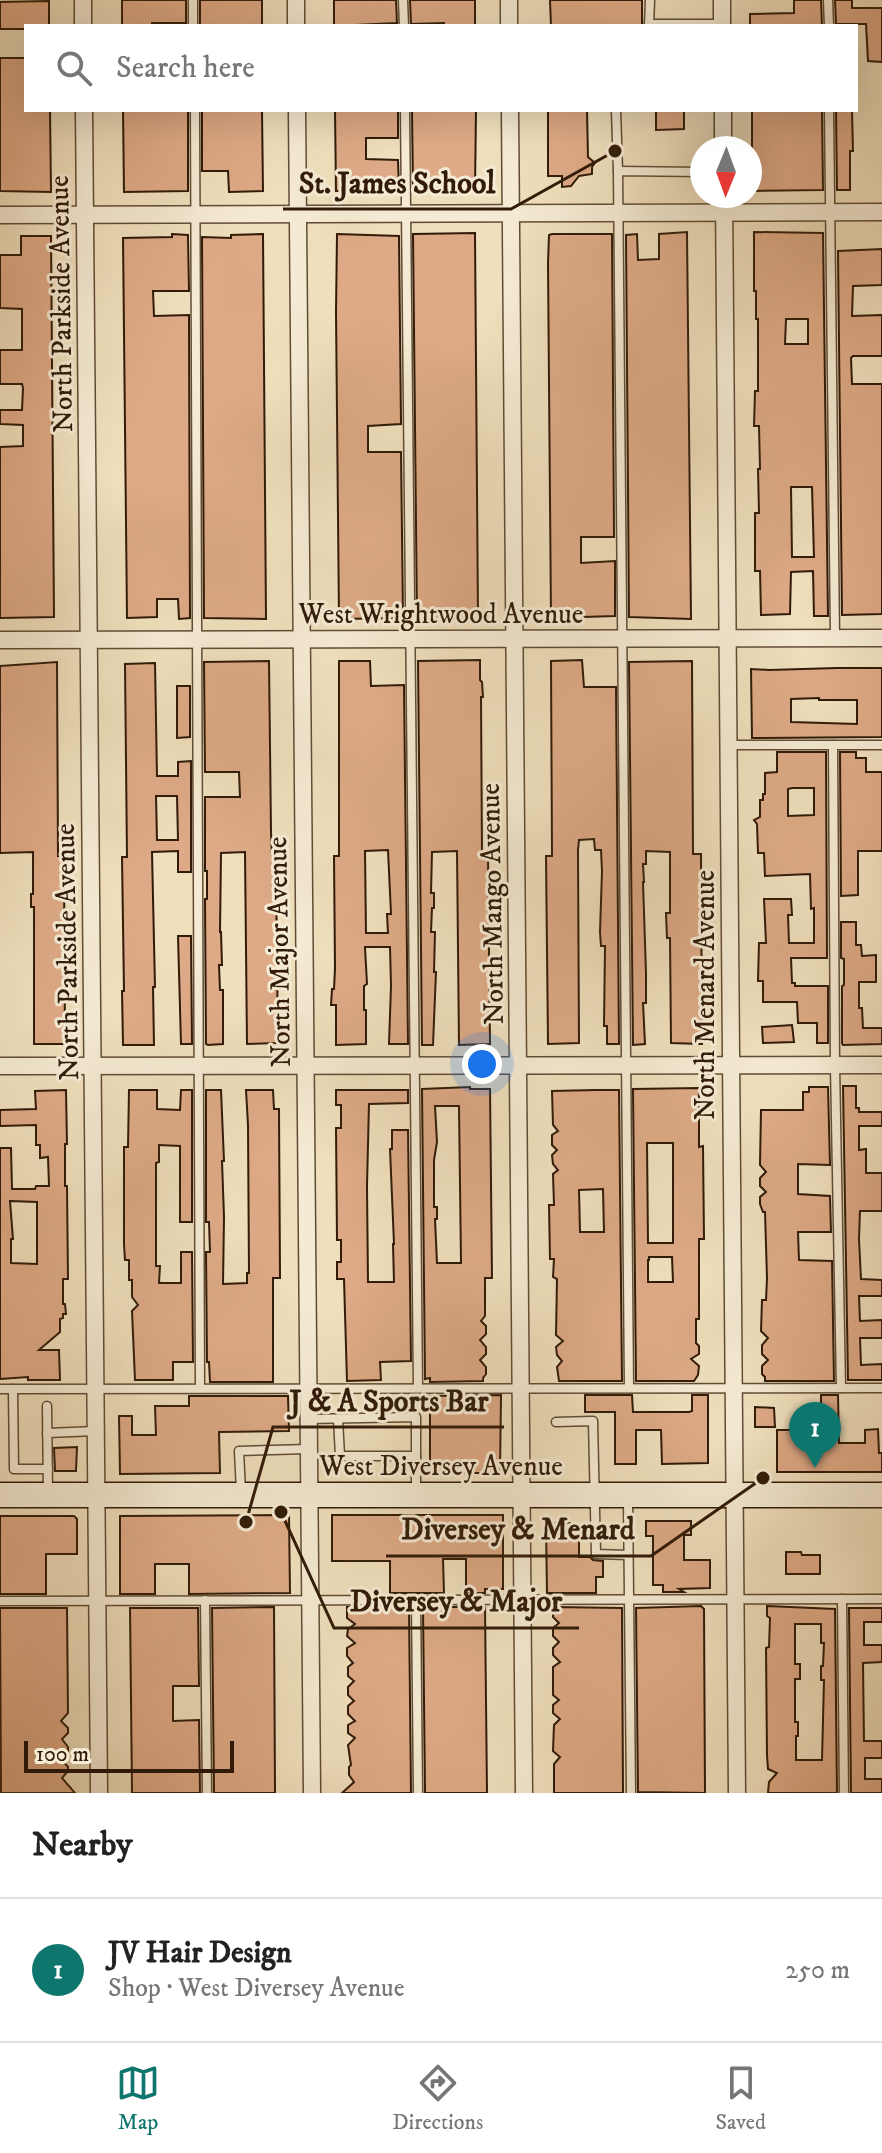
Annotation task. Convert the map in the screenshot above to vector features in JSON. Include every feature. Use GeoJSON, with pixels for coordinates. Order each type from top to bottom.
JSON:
{"type":"FeatureCollection","features":[{"type":"Feature","properties":{"kind":"main road","name":"West Diversey Avenue"},"geometry":{"type":"LineString","coordinates":[[0,1495],[882,1495]]}},
{"type":"Feature","properties":{"kind":"street"},"geometry":{"type":"LineString","coordinates":[[83,0],[83,24]]}},
{"type":"Feature","properties":{"kind":"street"},"geometry":{"type":"LineString","coordinates":[[296,0],[296,24]]}},
{"type":"Feature","properties":{"kind":"street"},"geometry":{"type":"LineString","coordinates":[[509,0],[509,24]]}},
{"type":"Feature","properties":{"kind":"street"},"geometry":{"type":"LineString","coordinates":[[722,0],[722,24]]}},
{"type":"Feature","properties":{"kind":"street","name":"North Parkside Avenue"},"geometry":{"type":"LineString","coordinates":[[84,112],[99,1793]]}},
{"type":"Feature","properties":{"kind":"street","name":"North Major Avenue"},"geometry":{"type":"LineString","coordinates":[[297,112],[312,1793]]}},
{"type":"Feature","properties":{"kind":"street","name":"North Mango Avenue"},"geometry":{"type":"LineString","coordinates":[[510,112],[524,1793]]}},
{"type":"Feature","properties":{"kind":"street"},"geometry":{"type":"LineString","coordinates":[[723,112],[723,136]]}},
{"type":"Feature","properties":{"kind":"street"},"geometry":{"type":"LineString","coordinates":[[0,215],[619,213],[690,207]]}},
{"type":"Feature","properties":{"kind":"street"},"geometry":{"type":"LineString","coordinates":[[762,207],[882,212]]}},
{"type":"Feature","properties":{"kind":"street","name":"North Menard Avenue"},"geometry":{"type":"LineString","coordinates":[[724,208],[737,1793]]}},
{"type":"Feature","properties":{"kind":"street","name":"West Wrightwood Avenue"},"geometry":{"type":"LineString","coordinates":[[0,640],[882,638]]}},
{"type":"Feature","properties":{"kind":"street"},"geometry":{"type":"LineString","coordinates":[[0,1066],[882,1065]]}},
{"type":"Feature","properties":{"kind":"lane"},"geometry":{"type":"LineString","coordinates":[[193,0],[193,24]]}},
{"type":"Feature","properties":{"kind":"lane"},"geometry":{"type":"LineString","coordinates":[[403,0],[404,24]]}},
{"type":"Feature","properties":{"kind":"lane"},"geometry":{"type":"LineString","coordinates":[[649,24],[650,0]]}},
{"type":"Feature","properties":{"kind":"lane"},"geometry":{"type":"LineString","coordinates":[[828,0],[829,24]]}},
{"type":"Feature","properties":{"kind":"lane"},"geometry":{"type":"LineString","coordinates":[[195,112],[200,1388]]}},
{"type":"Feature","properties":{"kind":"lane"},"geometry":{"type":"LineString","coordinates":[[405,112],[418,1388]]}},
{"type":"Feature","properties":{"kind":"lane"},"geometry":{"type":"LineString","coordinates":[[616,112],[629,1388]]}},
{"type":"Feature","properties":{"kind":"lane"},"geometry":{"type":"LineString","coordinates":[[829,112],[835,638]]}},
{"type":"Feature","properties":{"kind":"lane"},"geometry":{"type":"LineString","coordinates":[[618,171],[690,172]]}},
{"type":"Feature","properties":{"kind":"lane"},"geometry":{"type":"LineString","coordinates":[[728,745],[882,745]]}},
{"type":"Feature","properties":{"kind":"lane"},"geometry":{"type":"LineString","coordinates":[[833,745],[841,1388]]}},
{"type":"Feature","properties":{"kind":"lane"},"geometry":{"type":"LineString","coordinates":[[0,1389],[882,1388]]}},
{"type":"Feature","properties":{"kind":"lane"},"geometry":{"type":"LineString","coordinates":[[13,1389],[14,1469],[48,1469]]}},
{"type":"Feature","properties":{"kind":"lane"},"geometry":{"type":"LineString","coordinates":[[47,1406],[48,1495]]}},
{"type":"Feature","properties":{"kind":"lane"},"geometry":{"type":"LineString","coordinates":[[308,1419],[416,1417],[416,1495]]}},
{"type":"Feature","properties":{"kind":"lane"},"geometry":{"type":"LineString","coordinates":[[338,1419],[340,1456],[416,1456]]}},
{"type":"Feature","properties":{"kind":"lane"},"geometry":{"type":"LineString","coordinates":[[556,1422],[593,1421],[596,1554],[628,1555]]}},
{"type":"Feature","properties":{"kind":"lane"},"geometry":{"type":"LineString","coordinates":[[47,1433],[96,1431]]}},
{"type":"Feature","properties":{"kind":"lane"},"geometry":{"type":"LineString","coordinates":[[242,1495],[239,1451],[308,1449]]}},
{"type":"Feature","properties":{"kind":"lane"},"geometry":{"type":"LineString","coordinates":[[628,1495],[631,1793]]}},
{"type":"Feature","properties":{"kind":"lane"},"geometry":{"type":"LineString","coordinates":[[842,1599],[844,1793]]}},
{"type":"Feature","properties":{"kind":"lane"},"geometry":{"type":"LineString","coordinates":[[0,1601],[882,1599]]}},
{"type":"Feature","properties":{"kind":"lane"},"geometry":{"type":"LineString","coordinates":[[205,1600],[207,1793]]}},
{"type":"Feature","properties":{"kind":"lane"},"geometry":{"type":"LineString","coordinates":[[416,1600],[418,1793]]}},
{"type":"Feature","properties":{"kind":"building"},"geometry":{"type":"Polygon","coordinates":[[[122,0],[186,0],[186,23],[122,24],[122,0]]]}},
{"type":"Feature","properties":{"kind":"building"},"geometry":{"type":"Polygon","coordinates":[[[200,0],[262,0],[262,24],[200,24],[200,0]]]}},
{"type":"Feature","properties":{"kind":"building"},"geometry":{"type":"Polygon","coordinates":[[[334,0],[396,0],[397,23],[334,24],[334,0]]]}},
{"type":"Feature","properties":{"kind":"building"},"geometry":{"type":"Polygon","coordinates":[[[410,0],[475,0],[475,24],[411,24],[410,0]]]}},
{"type":"Feature","properties":{"kind":"building"},"geometry":{"type":"Polygon","coordinates":[[[550,0],[642,0],[642,24],[551,24],[550,0]]]}},
{"type":"Feature","properties":{"kind":"building"},"geometry":{"type":"Polygon","coordinates":[[[794,0],[821,0],[822,24],[750,24],[750,14],[794,13],[794,0]]]}},
{"type":"Feature","properties":{"kind":"building"},"geometry":{"type":"Polygon","coordinates":[[[835,0],[852,0],[852,8],[882,8],[882,62],[868,61],[866,24],[836,24],[835,0]]]}},
{"type":"Feature","properties":{"kind":"building"},"geometry":{"type":"Polygon","coordinates":[[[49,1],[49,24],[24,24],[24,29],[0,29],[0,2],[49,1]]]}},
{"type":"Feature","properties":{"kind":"building"},"geometry":{"type":"Polygon","coordinates":[[[0,58],[24,58],[24,112],[50,112],[51,192],[0,191],[0,58]]]}},
{"type":"Feature","properties":{"kind":"building"},"geometry":{"type":"Polygon","coordinates":[[[123,112],[188,112],[188,191],[124,192],[123,112]]]}},
{"type":"Feature","properties":{"kind":"building"},"geometry":{"type":"Polygon","coordinates":[[[202,112],[262,112],[263,191],[229,192],[228,171],[202,171],[202,112]]]}},
{"type":"Feature","properties":{"kind":"building"},"geometry":{"type":"Polygon","coordinates":[[[335,112],[398,112],[398,138],[366,138],[366,159],[398,160],[399,189],[336,191],[335,112]]]}},
{"type":"Feature","properties":{"kind":"building"},"geometry":{"type":"Polygon","coordinates":[[[412,112],[476,112],[475,190],[413,190],[412,112]]]}},
{"type":"Feature","properties":{"kind":"building"},"geometry":{"type":"Polygon","coordinates":[[[548,112],[587,112],[588,157],[595,163],[592,174],[579,176],[571,186],[562,187],[562,176],[548,176],[548,112]]]}},
{"type":"Feature","properties":{"kind":"building"},"geometry":{"type":"Polygon","coordinates":[[[656,112],[684,112],[684,129],[656,130],[656,112]]]}},
{"type":"Feature","properties":{"kind":"building"},"geometry":{"type":"Polygon","coordinates":[[[752,112],[822,112],[823,190],[762,191],[762,136],[752,136],[752,112]]]}},
{"type":"Feature","properties":{"kind":"building"},"geometry":{"type":"Polygon","coordinates":[[[836,112],[852,112],[850,190],[837,190],[836,112]]]}},
{"type":"Feature","properties":{"kind":"building"},"geometry":{"type":"Polygon","coordinates":[[[687,232],[691,619],[629,617],[626,235],[637,234],[638,260],[659,259],[659,234],[687,232]]]}},
{"type":"Feature","properties":{"kind":"building"},"geometry":{"type":"Polygon","coordinates":[[[754,232],[823,233],[828,616],[814,616],[813,571],[791,572],[790,614],[761,615],[760,571],[755,571],[755,513],[759,513],[760,469],[759,426],[754,426],[755,391],[758,391],[758,319],[754,291],[754,232]],[[786,319],[785,344],[808,344],[808,319],[786,319]],[[791,487],[792,557],[814,557],[812,487],[791,487]]]}},
{"type":"Feature","properties":{"kind":"building"},"geometry":{"type":"Polygon","coordinates":[[[475,233],[478,618],[417,619],[413,234],[475,233]]]}},
{"type":"Feature","properties":{"kind":"building"},"geometry":{"type":"Polygon","coordinates":[[[172,234],[188,235],[189,291],[153,291],[154,316],[189,315],[190,618],[179,619],[178,599],[157,599],[157,617],[127,618],[123,238],[172,237],[172,234]]]}},
{"type":"Feature","properties":{"kind":"building"},"geometry":{"type":"Polygon","coordinates":[[[263,234],[266,619],[204,618],[202,237],[231,238],[231,235],[263,234]]]}},
{"type":"Feature","properties":{"kind":"building"},"geometry":{"type":"Polygon","coordinates":[[[337,234],[399,236],[401,424],[368,426],[368,452],[401,452],[403,618],[339,619],[337,234]]]}},
{"type":"Feature","properties":{"kind":"building"},"geometry":{"type":"Polygon","coordinates":[[[612,234],[614,537],[581,537],[581,563],[615,561],[615,616],[551,618],[548,263],[549,235],[612,234]]]}},
{"type":"Feature","properties":{"kind":"building"},"geometry":{"type":"Polygon","coordinates":[[[21,236],[51,236],[54,617],[0,618],[0,447],[23,446],[23,425],[0,424],[0,410],[22,410],[23,388],[22,384],[0,384],[0,350],[22,350],[22,309],[0,308],[0,255],[21,255],[21,236]]]}},
{"type":"Feature","properties":{"kind":"building"},"geometry":{"type":"Polygon","coordinates":[[[882,249],[882,285],[853,286],[852,316],[882,315],[882,356],[851,358],[852,384],[882,384],[882,614],[842,615],[838,251],[882,249]]]}},
{"type":"Feature","properties":{"kind":"building"},"geometry":{"type":"Polygon","coordinates":[[[480,660],[483,697],[482,855],[488,855],[490,1044],[459,1045],[457,851],[432,852],[431,893],[434,893],[434,908],[431,932],[435,932],[436,972],[433,1045],[422,1045],[418,661],[480,660]]]}},
{"type":"Feature","properties":{"kind":"building"},"geometry":{"type":"Polygon","coordinates":[[[582,660],[584,687],[616,687],[619,1044],[607,1044],[607,1026],[604,1026],[601,850],[595,850],[594,839],[579,840],[578,850],[579,1043],[548,1044],[546,856],[552,856],[551,661],[582,660]]]}},
{"type":"Feature","properties":{"kind":"building"},"geometry":{"type":"Polygon","coordinates":[[[269,661],[271,832],[272,855],[276,855],[278,1043],[247,1044],[245,852],[221,853],[222,965],[219,965],[220,990],[223,990],[223,1044],[208,1045],[205,797],[240,797],[239,772],[205,772],[204,662],[269,661]]]}},
{"type":"Feature","properties":{"kind":"building"},"geometry":{"type":"Polygon","coordinates":[[[339,661],[370,661],[371,686],[404,685],[408,1044],[389,1044],[390,947],[365,947],[366,1044],[336,1045],[336,1005],[331,1005],[335,968],[334,856],[339,856],[339,661]],[[388,850],[365,851],[366,933],[388,933],[387,914],[391,914],[388,850]]]}},
{"type":"Feature","properties":{"kind":"building"},"geometry":{"type":"Polygon","coordinates":[[[692,661],[693,854],[701,854],[702,1044],[671,1043],[670,938],[667,938],[666,913],[670,913],[670,852],[646,851],[646,864],[643,864],[645,1044],[633,1045],[629,662],[692,661]]]}},
{"type":"Feature","properties":{"kind":"building"},"geometry":{"type":"Polygon","coordinates":[[[57,662],[58,856],[64,856],[65,1044],[34,1044],[33,852],[0,853],[0,666],[57,662]]]}},
{"type":"Feature","properties":{"kind":"building"},"geometry":{"type":"Polygon","coordinates":[[[155,663],[157,776],[178,776],[178,762],[191,761],[191,872],[178,872],[178,851],[152,852],[154,1045],[123,1045],[122,857],[127,857],[125,664],[155,663]],[[156,796],[157,840],[178,840],[177,796],[156,796]]]}},
{"type":"Feature","properties":{"kind":"building"},"geometry":{"type":"Polygon","coordinates":[[[882,668],[882,737],[752,738],[751,669],[882,668]],[[791,699],[791,722],[857,724],[857,700],[791,699]]]}},
{"type":"Feature","properties":{"kind":"building"},"geometry":{"type":"Polygon","coordinates":[[[177,686],[190,686],[190,737],[177,738],[177,686]]]}},
{"type":"Feature","properties":{"kind":"building"},"geometry":{"type":"Polygon","coordinates":[[[777,752],[826,752],[827,958],[791,958],[792,983],[795,986],[828,986],[828,1043],[817,1043],[817,1023],[798,1023],[797,1002],[763,1002],[763,981],[758,981],[759,943],[766,943],[764,899],[791,899],[789,943],[814,943],[810,874],[765,876],[764,853],[758,853],[757,824],[754,820],[760,817],[765,773],[777,772],[777,752]],[[814,788],[788,789],[788,816],[814,815],[814,788]]]}},
{"type":"Feature","properties":{"kind":"building"},"geometry":{"type":"Polygon","coordinates":[[[840,752],[856,752],[856,758],[866,758],[866,772],[882,772],[882,851],[858,851],[858,895],[841,896],[840,752]]]}},
{"type":"Feature","properties":{"kind":"building"},"geometry":{"type":"Polygon","coordinates":[[[841,922],[856,922],[856,945],[861,945],[862,956],[876,955],[876,982],[859,982],[859,1008],[862,1008],[863,1028],[882,1028],[882,1044],[842,1043],[844,959],[841,958],[841,922]]]}},
{"type":"Feature","properties":{"kind":"building"},"geometry":{"type":"Polygon","coordinates":[[[178,936],[191,936],[192,1044],[181,1044],[178,936]]]}},
{"type":"Feature","properties":{"kind":"building"},"geometry":{"type":"Polygon","coordinates":[[[792,1025],[794,1042],[763,1043],[762,1027],[792,1025]]]}},
{"type":"Feature","properties":{"kind":"building"},"geometry":{"type":"Polygon","coordinates":[[[843,1086],[856,1086],[856,1108],[859,1112],[882,1112],[882,1126],[859,1126],[859,1150],[866,1149],[866,1173],[882,1173],[882,1211],[860,1211],[859,1239],[861,1279],[882,1280],[882,1296],[859,1296],[860,1321],[882,1320],[882,1338],[860,1338],[861,1365],[882,1364],[882,1380],[848,1380],[843,1086]]]}},
{"type":"Feature","properties":{"kind":"building"},"geometry":{"type":"Polygon","coordinates":[[[809,1087],[828,1087],[830,1165],[798,1164],[798,1194],[830,1196],[831,1232],[798,1232],[799,1260],[832,1261],[834,1381],[765,1381],[762,1366],[768,1360],[762,1354],[762,1345],[768,1338],[761,1331],[762,1300],[766,1300],[767,1278],[765,1212],[760,1197],[766,1192],[760,1186],[760,1178],[766,1172],[760,1165],[761,1110],[803,1110],[803,1092],[809,1092],[809,1087]]]}},
{"type":"Feature","properties":{"kind":"building"},"geometry":{"type":"Polygon","coordinates":[[[699,1088],[704,1239],[699,1239],[696,1343],[699,1354],[691,1359],[699,1366],[694,1381],[636,1381],[633,1089],[699,1088]],[[647,1143],[648,1243],[673,1243],[673,1143],[647,1143]],[[649,1257],[648,1282],[673,1282],[672,1257],[649,1257]]]}},
{"type":"Feature","properties":{"kind":"building"},"geometry":{"type":"Polygon","coordinates":[[[422,1089],[490,1089],[492,1278],[485,1278],[485,1316],[481,1321],[486,1326],[486,1334],[480,1340],[486,1347],[486,1354],[480,1360],[486,1367],[483,1381],[430,1382],[430,1378],[425,1379],[422,1089]],[[435,1106],[437,1263],[461,1263],[459,1106],[435,1106]]]}},
{"type":"Feature","properties":{"kind":"building"},"geometry":{"type":"Polygon","coordinates":[[[66,1090],[68,1279],[63,1279],[63,1304],[66,1314],[60,1319],[60,1332],[39,1350],[59,1350],[60,1380],[28,1380],[28,1377],[0,1379],[0,1148],[11,1148],[12,1189],[49,1186],[48,1157],[40,1158],[40,1145],[36,1145],[36,1125],[0,1126],[0,1110],[36,1109],[35,1091],[66,1090]],[[10,1201],[11,1263],[37,1264],[37,1202],[10,1201]]]}},
{"type":"Feature","properties":{"kind":"building"},"geometry":{"type":"Polygon","coordinates":[[[129,1090],[157,1090],[157,1109],[180,1110],[181,1090],[192,1090],[192,1222],[180,1222],[180,1146],[159,1145],[159,1162],[156,1163],[156,1266],[160,1266],[159,1283],[181,1283],[181,1252],[192,1252],[193,1362],[173,1362],[173,1380],[135,1380],[132,1311],[138,1305],[132,1297],[129,1260],[125,1260],[124,1244],[124,1147],[128,1147],[129,1090]]]}},
{"type":"Feature","properties":{"kind":"building"},"geometry":{"type":"Polygon","coordinates":[[[206,1090],[221,1090],[223,1284],[247,1283],[249,1273],[246,1090],[273,1090],[274,1109],[279,1109],[280,1278],[273,1278],[273,1382],[210,1382],[207,1362],[206,1252],[210,1252],[209,1222],[206,1222],[206,1090]]]}},
{"type":"Feature","properties":{"kind":"building"},"geometry":{"type":"Polygon","coordinates":[[[336,1090],[408,1090],[408,1103],[369,1104],[368,1282],[394,1282],[390,1149],[392,1130],[408,1130],[411,1361],[380,1362],[381,1380],[347,1381],[344,1279],[337,1279],[341,1240],[337,1240],[336,1128],[341,1128],[341,1105],[336,1105],[336,1090]]]}},
{"type":"Feature","properties":{"kind":"building"},"geometry":{"type":"Polygon","coordinates":[[[619,1090],[622,1381],[559,1381],[557,1367],[562,1361],[556,1347],[563,1341],[556,1335],[557,1279],[553,1277],[554,1259],[550,1259],[549,1205],[554,1205],[553,1174],[558,1170],[553,1164],[552,1155],[557,1150],[552,1145],[552,1135],[558,1131],[553,1125],[552,1091],[619,1090]],[[603,1189],[579,1190],[580,1232],[604,1232],[603,1189]]]}},
{"type":"Feature","properties":{"kind":"building"},"geometry":{"type":"Polygon","coordinates":[[[501,1395],[500,1473],[430,1473],[430,1396],[501,1395]]]}},
{"type":"Feature","properties":{"kind":"building"},"geometry":{"type":"Polygon","coordinates":[[[585,1395],[632,1395],[633,1412],[689,1412],[692,1411],[692,1395],[708,1395],[708,1463],[662,1464],[661,1430],[636,1430],[636,1464],[615,1464],[615,1412],[585,1412],[585,1395]]]}},
{"type":"Feature","properties":{"kind":"building"},"geometry":{"type":"Polygon","coordinates":[[[821,1395],[838,1395],[839,1443],[865,1443],[865,1430],[878,1429],[882,1472],[777,1472],[777,1430],[821,1430],[821,1395]]]}},
{"type":"Feature","properties":{"kind":"building"},"geometry":{"type":"Polygon","coordinates":[[[189,1396],[288,1396],[289,1431],[219,1432],[220,1473],[120,1474],[119,1416],[132,1416],[132,1435],[156,1435],[155,1406],[189,1406],[189,1396]]]}},
{"type":"Feature","properties":{"kind":"building"},"geometry":{"type":"Polygon","coordinates":[[[755,1407],[774,1408],[775,1427],[755,1427],[755,1407]]]}},
{"type":"Feature","properties":{"kind":"building"},"geometry":{"type":"Polygon","coordinates":[[[77,1447],[76,1471],[55,1471],[54,1448],[77,1447]]]}},
{"type":"Feature","properties":{"kind":"building"},"geometry":{"type":"Polygon","coordinates":[[[289,1515],[290,1593],[189,1594],[189,1564],[155,1564],[155,1594],[120,1594],[120,1516],[289,1515]]]}},
{"type":"Feature","properties":{"kind":"building"},"geometry":{"type":"Polygon","coordinates":[[[332,1515],[503,1515],[503,1589],[466,1593],[466,1559],[443,1559],[444,1593],[390,1593],[390,1561],[332,1561],[332,1515]]]}},
{"type":"Feature","properties":{"kind":"building"},"geometry":{"type":"Polygon","coordinates":[[[0,1516],[74,1516],[77,1519],[77,1554],[46,1554],[46,1594],[0,1594],[0,1516]]]}},
{"type":"Feature","properties":{"kind":"building"},"geometry":{"type":"Polygon","coordinates":[[[646,1521],[691,1521],[691,1535],[684,1535],[684,1560],[710,1560],[710,1588],[663,1592],[663,1585],[653,1585],[653,1536],[646,1536],[646,1521]]]}},
{"type":"Feature","properties":{"kind":"building"},"geometry":{"type":"Polygon","coordinates":[[[555,1523],[570,1523],[570,1527],[579,1527],[579,1557],[603,1561],[603,1577],[596,1577],[596,1593],[547,1593],[546,1527],[554,1527],[555,1523]]]}},
{"type":"Feature","properties":{"kind":"building"},"geometry":{"type":"Polygon","coordinates":[[[786,1552],[820,1555],[820,1574],[786,1574],[786,1552]]]}},
{"type":"Feature","properties":{"kind":"building"},"geometry":{"type":"Polygon","coordinates":[[[701,1606],[704,1609],[705,1793],[638,1792],[636,1608],[701,1606]]]}},
{"type":"Feature","properties":{"kind":"building"},"geometry":{"type":"Polygon","coordinates":[[[767,1606],[835,1609],[837,1793],[768,1793],[769,1782],[777,1773],[768,1769],[767,1755],[766,1648],[769,1647],[770,1618],[767,1616],[767,1606]],[[795,1624],[795,1664],[800,1664],[800,1679],[795,1679],[795,1722],[798,1722],[796,1760],[822,1760],[824,1680],[821,1680],[821,1666],[824,1643],[821,1643],[821,1624],[795,1624]]]}},
{"type":"Feature","properties":{"kind":"building"},"geometry":{"type":"Polygon","coordinates":[[[274,1607],[275,1793],[214,1793],[212,1608],[274,1607]]]}},
{"type":"Feature","properties":{"kind":"building"},"geometry":{"type":"Polygon","coordinates":[[[347,1607],[409,1607],[411,1793],[342,1793],[354,1782],[349,1775],[348,1745],[355,1738],[348,1733],[348,1725],[355,1721],[348,1714],[348,1706],[354,1701],[348,1695],[348,1687],[354,1681],[348,1676],[348,1667],[353,1663],[347,1656],[347,1648],[355,1643],[347,1636],[348,1629],[355,1624],[347,1618],[347,1607]]]}},
{"type":"Feature","properties":{"kind":"building"},"geometry":{"type":"Polygon","coordinates":[[[423,1607],[485,1607],[487,1793],[425,1793],[423,1607]]]}},
{"type":"Feature","properties":{"kind":"building"},"geometry":{"type":"Polygon","coordinates":[[[553,1607],[622,1608],[623,1793],[554,1793],[554,1764],[560,1757],[553,1751],[554,1725],[560,1719],[553,1713],[553,1705],[559,1700],[553,1695],[553,1667],[560,1662],[553,1655],[553,1648],[559,1642],[553,1636],[553,1628],[559,1623],[553,1617],[553,1607]]]}},
{"type":"Feature","properties":{"kind":"building"},"geometry":{"type":"Polygon","coordinates":[[[0,1608],[67,1608],[68,1713],[61,1721],[68,1728],[62,1739],[68,1752],[61,1759],[68,1767],[62,1778],[75,1793],[1,1793],[0,1608]]]}},
{"type":"Feature","properties":{"kind":"building"},"geometry":{"type":"Polygon","coordinates":[[[130,1608],[198,1608],[199,1686],[173,1686],[173,1721],[199,1720],[200,1793],[132,1793],[130,1608]]]}},
{"type":"Feature","properties":{"kind":"building"},"geometry":{"type":"Polygon","coordinates":[[[849,1608],[882,1608],[882,1622],[864,1622],[864,1645],[882,1645],[882,1662],[863,1663],[864,1741],[882,1741],[882,1758],[865,1758],[865,1779],[882,1779],[882,1793],[851,1793],[849,1608]]]}},
{"type":"Feature","properties":{"kind":"place","name":"St. James School"},"geometry":{"type":"Point","coordinates":[615,151]}},
{"type":"Feature","properties":{"kind":"place","name":"JV Hair Design"},"geometry":{"type":"Point","coordinates":[815,1468]}},
{"type":"Feature","properties":{"kind":"place","name":"Diversey & Menard"},"geometry":{"type":"Point","coordinates":[763,1478]}},
{"type":"Feature","properties":{"kind":"place","name":"Diversey & Major"},"geometry":{"type":"Point","coordinates":[281,1512]}},
{"type":"Feature","properties":{"kind":"place","name":"J & A Sports Bar"},"geometry":{"type":"Point","coordinates":[246,1522]}}]}
